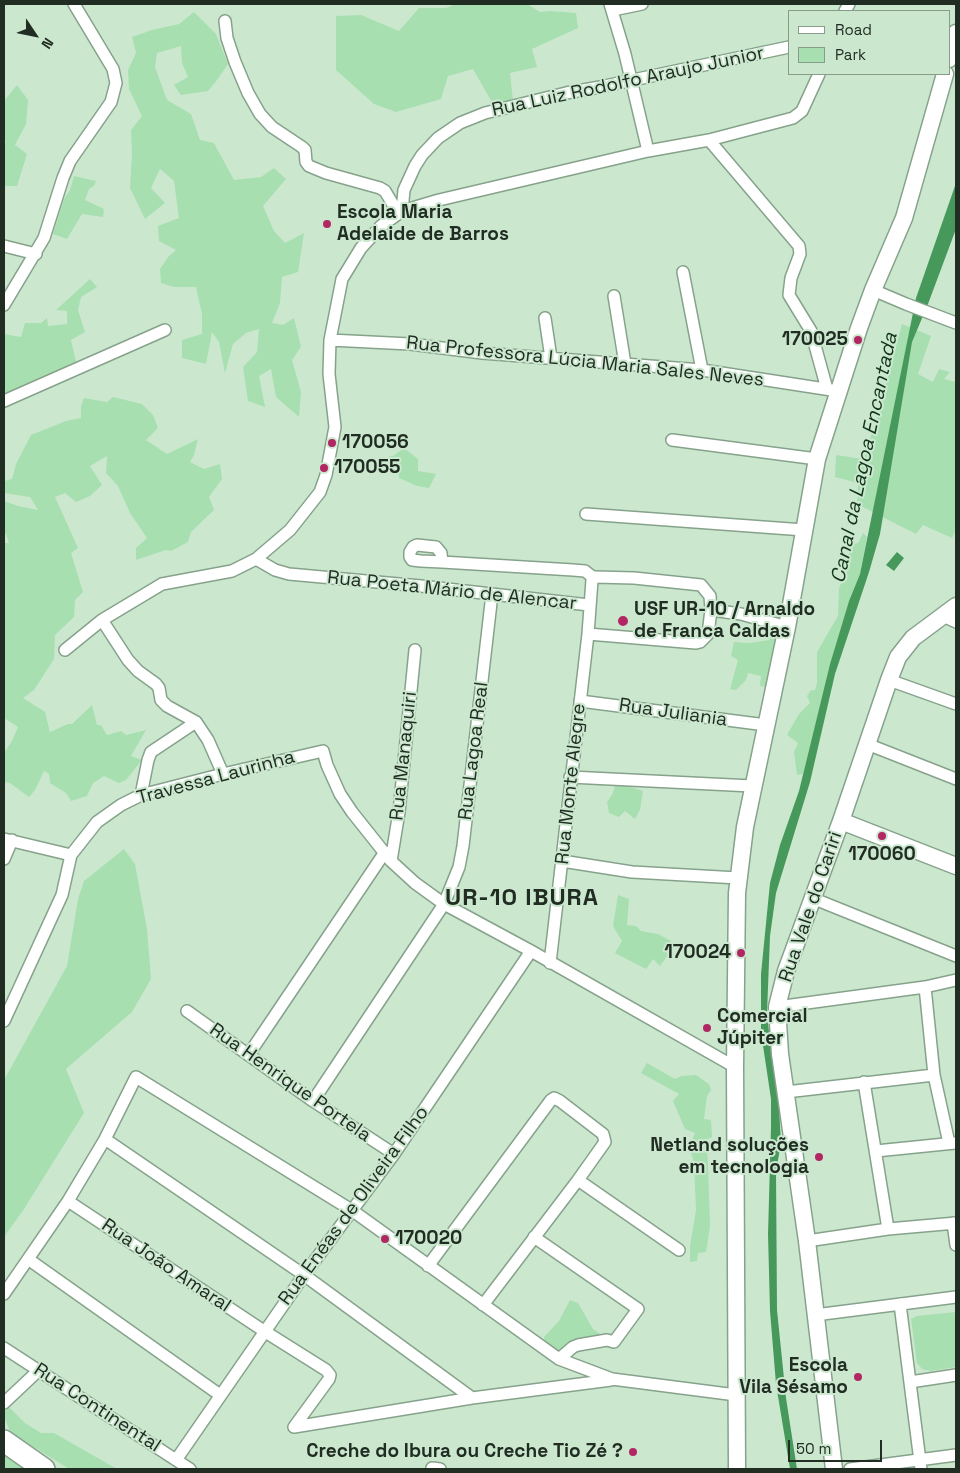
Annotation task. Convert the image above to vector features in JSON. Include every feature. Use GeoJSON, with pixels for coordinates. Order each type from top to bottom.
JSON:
{"type":"FeatureCollection","features":[{"type":"Feature","properties":{"kind":"highway"},"geometry":{"type":"LineString","coordinates":[[4,1441],[44,1469]]}},
{"type":"Feature","properties":{"kind":"main road"},"geometry":{"type":"LineString","coordinates":[[950,55],[956,33]]}},
{"type":"Feature","properties":{"kind":"main road"},"geometry":{"type":"LineString","coordinates":[[737,1469],[735,1067],[738,878],[752,786],[786,627],[817,459],[833,390],[904,218],[945,75]]}},
{"type":"Feature","properties":{"kind":"main road","name":"Rua Vale do Cariri"},"geometry":{"type":"LineString","coordinates":[[834,1469],[807,1241],[778,1038],[777,1007],[786,971],[841,821],[889,680],[904,648],[913,638],[952,615]]}},
{"type":"Feature","properties":{"kind":"main road"},"geometry":{"type":"LineString","coordinates":[[841,821],[956,866]]}},
{"type":"Feature","properties":{"kind":"street"},"geometry":{"type":"LineString","coordinates":[[4,306],[44,238],[70,161],[111,102],[116,83],[112,69],[74,4]]}},
{"type":"Feature","properties":{"kind":"street"},"geometry":{"type":"LineString","coordinates":[[642,4],[611,7],[632,80],[648,151]]}},
{"type":"Feature","properties":{"kind":"street"},"geometry":{"type":"LineString","coordinates":[[224,21],[227,38],[248,93],[260,114],[272,127],[302,147],[309,166],[326,173],[380,188],[385,191],[400,212]]}},
{"type":"Feature","properties":{"kind":"street","name":"Rua Luiz Rodolfo Araujo Junior"},"geometry":{"type":"LineString","coordinates":[[400,212],[404,190],[414,166],[438,138],[460,123],[485,113],[566,93],[788,47]]}},
{"type":"Feature","properties":{"kind":"street"},"geometry":{"type":"LineString","coordinates":[[65,650],[102,620],[162,584],[232,571],[256,559],[290,530],[320,492],[326,475],[335,428],[329,374],[330,340],[342,279],[361,248],[381,226],[400,212],[440,200],[648,151],[709,140],[793,118],[802,111],[818,75]]}},
{"type":"Feature","properties":{"kind":"street"},"geometry":{"type":"LineString","coordinates":[[709,140],[799,246],[800,254],[791,278],[789,295],[811,330],[833,390]]}},
{"type":"Feature","properties":{"kind":"street"},"geometry":{"type":"LineString","coordinates":[[4,246],[36,254]]}},
{"type":"Feature","properties":{"kind":"street"},"geometry":{"type":"LineString","coordinates":[[683,272],[702,370]]}},
{"type":"Feature","properties":{"kind":"street"},"geometry":{"type":"LineString","coordinates":[[873,290],[956,323]]}},
{"type":"Feature","properties":{"kind":"street"},"geometry":{"type":"LineString","coordinates":[[614,296],[625,364]]}},
{"type":"Feature","properties":{"kind":"street"},"geometry":{"type":"LineString","coordinates":[[545,318],[551,358]]}},
{"type":"Feature","properties":{"kind":"street"},"geometry":{"type":"LineString","coordinates":[[4,401],[165,330]]}},
{"type":"Feature","properties":{"kind":"street","name":"Rua Professora Lúcia Maria Sales Neves"},"geometry":{"type":"LineString","coordinates":[[330,340],[410,344],[482,353],[702,370],[833,390]]}},
{"type":"Feature","properties":{"kind":"street"},"geometry":{"type":"LineString","coordinates":[[672,440],[817,459]]}},
{"type":"Feature","properties":{"kind":"street"},"geometry":{"type":"LineString","coordinates":[[586,514],[804,530]]}},
{"type":"Feature","properties":{"kind":"street"},"geometry":{"type":"LineString","coordinates":[[442,562],[441,553],[436,547],[417,545],[410,552],[412,560],[421,561],[574,570],[585,572],[594,578]]}},
{"type":"Feature","properties":{"kind":"street","name":"Rua Poeta Mário de Alencar"},"geometry":{"type":"LineString","coordinates":[[256,559],[276,570],[289,574],[421,586],[589,605],[594,578],[634,578],[701,585],[710,596],[711,610]]}},
{"type":"Feature","properties":{"kind":"street","name":"Rua Lagoa Real"},"geometry":{"type":"LineString","coordinates":[[313,1101],[444,904],[458,867],[463,846],[492,594]]}},
{"type":"Feature","properties":{"kind":"street","name":"Rua Monte Alegre"},"geometry":{"type":"LineString","coordinates":[[550,963],[588,634],[589,605]]}},
{"type":"Feature","properties":{"kind":"street"},"geometry":{"type":"LineString","coordinates":[[588,634],[696,643],[707,637],[711,610],[741,614],[786,627]]}},
{"type":"Feature","properties":{"kind":"street"},"geometry":{"type":"LineString","coordinates":[[102,620],[128,660],[159,688],[161,700],[167,706],[196,722],[208,740],[223,774]]}},
{"type":"Feature","properties":{"kind":"street","name":"Rua Manaquiri"},"geometry":{"type":"LineString","coordinates":[[388,856],[399,812],[415,650]]}},
{"type":"Feature","properties":{"kind":"street"},"geometry":{"type":"LineString","coordinates":[[889,680],[956,704]]}},
{"type":"Feature","properties":{"kind":"street","name":"Rua Juliania"},"geometry":{"type":"LineString","coordinates":[[580,701],[766,725]]}},
{"type":"Feature","properties":{"kind":"street"},"geometry":{"type":"LineString","coordinates":[[141,795],[151,752],[196,722]]}},
{"type":"Feature","properties":{"kind":"street"},"geometry":{"type":"LineString","coordinates":[[867,744],[956,779]]}},
{"type":"Feature","properties":{"kind":"street","name":"Travessa Laurinha"},"geometry":{"type":"LineString","coordinates":[[4,1020],[62,895],[71,855],[97,822],[121,805],[141,795],[323,751],[340,794],[363,827],[388,856]]}},
{"type":"Feature","properties":{"kind":"street"},"geometry":{"type":"LineString","coordinates":[[570,777],[752,786]]}},
{"type":"Feature","properties":{"kind":"street"},"geometry":{"type":"LineString","coordinates":[[4,859],[8,840],[71,855]]}},
{"type":"Feature","properties":{"kind":"street"},"geometry":{"type":"LineString","coordinates":[[249,1054],[388,856],[415,883],[444,904],[531,951],[735,1067]]}},
{"type":"Feature","properties":{"kind":"street"},"geometry":{"type":"LineString","coordinates":[[562,861],[632,872],[738,878]]}},
{"type":"Feature","properties":{"kind":"street"},"geometry":{"type":"LineString","coordinates":[[812,898],[956,956]]}},
{"type":"Feature","properties":{"kind":"street","name":"Rua Enéas de Oliveira Filho"},"geometry":{"type":"LineString","coordinates":[[176,1460],[264,1331],[394,1154],[531,951]]}},
{"type":"Feature","properties":{"kind":"street"},"geometry":{"type":"LineString","coordinates":[[777,1007],[925,987],[956,980]]}},
{"type":"Feature","properties":{"kind":"street"},"geometry":{"type":"LineString","coordinates":[[876,1151],[953,1143],[934,1075],[925,987]]}},
{"type":"Feature","properties":{"kind":"street","name":"Rua Henrique Portela"},"geometry":{"type":"LineString","coordinates":[[187,1011],[313,1101],[394,1154]]}},
{"type":"Feature","properties":{"kind":"street"},"geometry":{"type":"LineString","coordinates":[[786,1092],[934,1075]]}},
{"type":"Feature","properties":{"kind":"street"},"geometry":{"type":"LineString","coordinates":[[4,1294],[68,1201],[105,1139],[136,1077],[353,1211],[559,1358],[612,1379]]}},
{"type":"Feature","properties":{"kind":"street"},"geometry":{"type":"LineString","coordinates":[[864,1082],[888,1229]]}},
{"type":"Feature","properties":{"kind":"street"},"geometry":{"type":"LineString","coordinates":[[428,1266],[551,1100],[557,1099],[603,1134],[605,1142],[483,1305]]}},
{"type":"Feature","properties":{"kind":"street"},"geometry":{"type":"LineString","coordinates":[[105,1139],[304,1275],[472,1398],[612,1379],[736,1394]]}},
{"type":"Feature","properties":{"kind":"street"},"geometry":{"type":"LineString","coordinates":[[578,1180],[679,1250]]}},
{"type":"Feature","properties":{"kind":"street","name":"Rua João Amaral"},"geometry":{"type":"LineString","coordinates":[[68,1201],[326,1370],[330,1375],[330,1379],[294,1427],[472,1398]]}},
{"type":"Feature","properties":{"kind":"street"},"geometry":{"type":"LineString","coordinates":[[807,1241],[888,1229],[954,1223],[956,1245]]}},
{"type":"Feature","properties":{"kind":"street"},"geometry":{"type":"LineString","coordinates":[[534,1237],[638,1309],[614,1342],[607,1340],[578,1345],[559,1358]]}},
{"type":"Feature","properties":{"kind":"street"},"geometry":{"type":"LineString","coordinates":[[28,1259],[220,1395]]}},
{"type":"Feature","properties":{"kind":"street"},"geometry":{"type":"LineString","coordinates":[[815,1315],[956,1297]]}},
{"type":"Feature","properties":{"kind":"street"},"geometry":{"type":"LineString","coordinates":[[900,1304],[920,1464]]}},
{"type":"Feature","properties":{"kind":"street","name":"Rua Continental"},"geometry":{"type":"LineString","coordinates":[[4,1348],[190,1469]]}},
{"type":"Feature","properties":{"kind":"street"},"geometry":{"type":"LineString","coordinates":[[4,1403],[39,1370]]}},
{"type":"Feature","properties":{"kind":"street"},"geometry":{"type":"LineString","coordinates":[[910,1382],[956,1374]]}},
{"type":"Feature","properties":{"kind":"street"},"geometry":{"type":"LineString","coordinates":[[850,1469],[920,1464],[956,1454]]}},
{"type":"Feature","properties":{"kind":"green space"},"geometry":{"type":"Polygon","coordinates":[[[456,4],[527,4],[540,12],[576,13],[578,28],[532,49],[537,67],[510,73],[513,101],[493,104],[473,69],[448,76],[441,99],[396,112],[374,104],[336,70],[336,16],[361,15],[399,31],[419,8],[446,8],[456,4]]]}},
{"type":"Feature","properties":{"kind":"green space"},"geometry":{"type":"Polygon","coordinates":[[[194,12],[216,34],[228,64],[217,80],[208,91],[181,95],[174,85],[188,77],[182,63],[181,46],[157,53],[155,67],[167,100],[191,114],[200,140],[214,143],[234,180],[261,177],[274,168],[286,179],[263,206],[274,231],[285,243],[304,233],[298,272],[282,277],[280,303],[272,323],[283,325],[294,318],[301,347],[292,360],[301,392],[299,417],[276,397],[271,369],[259,376],[265,407],[248,401],[243,367],[257,352],[259,329],[246,333],[233,344],[225,373],[219,342],[212,332],[206,364],[182,358],[182,340],[202,334],[202,314],[196,287],[174,287],[161,283],[160,269],[168,257],[176,250],[159,241],[158,226],[179,218],[174,181],[160,169],[151,188],[165,203],[145,219],[130,188],[131,130],[142,116],[129,89],[128,70],[136,53],[132,37],[179,24],[194,12]]]}},
{"type":"Feature","properties":{"kind":"green space"},"geometry":{"type":"Polygon","coordinates":[[[17,85],[28,100],[26,124],[15,145],[27,154],[17,186],[4,186],[4,146],[6,141],[4,139],[4,101],[17,85]]]}},
{"type":"Feature","properties":{"kind":"green space"},"geometry":{"type":"Polygon","coordinates":[[[74,176],[96,181],[94,186],[89,189],[85,200],[104,209],[103,217],[82,214],[67,239],[53,234],[64,199],[70,190],[74,176]]]}},
{"type":"Feature","properties":{"kind":"green space"},"geometry":{"type":"Polygon","coordinates":[[[90,279],[97,287],[81,297],[78,310],[85,332],[71,340],[77,366],[12,395],[4,391],[4,334],[21,337],[25,323],[41,323],[47,318],[48,326],[67,324],[67,311],[56,310],[90,279]]]}},
{"type":"Feature","properties":{"kind":"green space"},"geometry":{"type":"Polygon","coordinates":[[[902,324],[931,336],[918,374],[933,382],[939,369],[950,372],[944,379],[956,382],[956,530],[952,538],[923,525],[916,534],[857,504],[858,483],[835,477],[836,455],[863,459],[876,422],[902,324]]]}},
{"type":"Feature","properties":{"kind":"green space"},"geometry":{"type":"Polygon","coordinates":[[[113,397],[142,404],[153,415],[158,428],[146,440],[167,454],[198,439],[190,462],[204,469],[220,464],[222,479],[209,497],[214,510],[191,532],[188,542],[171,551],[166,550],[136,560],[136,548],[147,538],[130,513],[118,486],[106,473],[107,456],[90,466],[102,485],[90,496],[76,502],[65,493],[55,497],[78,548],[71,553],[83,592],[75,600],[74,617],[55,635],[54,659],[34,690],[23,698],[45,712],[50,732],[72,724],[92,705],[97,725],[101,725],[107,735],[121,731],[126,735],[146,730],[131,756],[142,760],[126,780],[119,783],[104,776],[93,783],[87,796],[71,801],[66,793],[50,783],[49,774],[44,771],[35,790],[29,797],[10,783],[4,782],[4,753],[18,727],[4,718],[4,543],[9,543],[4,533],[4,501],[38,510],[30,497],[4,493],[4,481],[12,479],[16,464],[31,435],[66,421],[81,418],[81,406],[84,398],[107,402],[113,397]]]}},
{"type":"Feature","properties":{"kind":"green space"},"geometry":{"type":"Polygon","coordinates":[[[404,448],[418,459],[418,471],[436,474],[429,488],[417,486],[399,478],[398,468],[400,462],[381,463],[381,458],[393,456],[404,448]]]}},
{"type":"Feature","properties":{"kind":"green space"},"geometry":{"type":"Polygon","coordinates":[[[863,533],[867,537],[860,574],[849,601],[830,664],[803,774],[797,775],[794,752],[798,743],[787,735],[799,714],[810,703],[807,696],[811,690],[815,690],[817,683],[817,652],[838,616],[839,588],[849,566],[849,545],[858,543],[863,533]]]}},
{"type":"Feature","properties":{"kind":"green space"},"geometry":{"type":"Polygon","coordinates":[[[771,627],[783,630],[772,688],[760,686],[761,676],[748,673],[746,680],[736,690],[730,689],[738,660],[731,656],[734,642],[749,643],[769,640],[771,627]]]}},
{"type":"Feature","properties":{"kind":"green space"},"geometry":{"type":"Polygon","coordinates":[[[616,782],[643,791],[640,810],[635,819],[625,811],[619,817],[609,813],[607,802],[613,793],[616,782]]]}},
{"type":"Feature","properties":{"kind":"green space"},"geometry":{"type":"Polygon","coordinates":[[[124,849],[135,864],[147,929],[151,979],[132,1012],[66,1069],[84,1113],[24,1209],[4,1237],[4,1080],[67,966],[78,899],[84,881],[124,849]]]}},
{"type":"Feature","properties":{"kind":"green space"},"geometry":{"type":"Polygon","coordinates":[[[618,895],[629,899],[627,925],[636,926],[641,931],[658,934],[671,941],[671,951],[660,966],[653,959],[646,969],[615,953],[622,941],[613,926],[618,895]]]}},
{"type":"Feature","properties":{"kind":"green space"},"geometry":{"type":"Polygon","coordinates":[[[647,1063],[675,1079],[681,1076],[696,1075],[709,1084],[711,1090],[707,1096],[704,1119],[711,1120],[712,1137],[706,1140],[710,1227],[706,1252],[698,1253],[697,1261],[690,1262],[690,1246],[696,1210],[694,1162],[689,1147],[695,1133],[685,1129],[673,1101],[679,1094],[641,1073],[647,1063]]]}},
{"type":"Feature","properties":{"kind":"green space"},"geometry":{"type":"Polygon","coordinates":[[[570,1300],[578,1303],[593,1329],[600,1334],[596,1338],[559,1354],[545,1344],[544,1337],[559,1321],[570,1300]]]}},
{"type":"Feature","properties":{"kind":"green space"},"geometry":{"type":"Polygon","coordinates":[[[956,1312],[956,1367],[930,1371],[922,1369],[917,1363],[911,1319],[917,1316],[956,1312]]]}},
{"type":"Feature","properties":{"kind":"green space"},"geometry":{"type":"Polygon","coordinates":[[[7,1405],[25,1423],[41,1433],[54,1433],[117,1469],[69,1469],[10,1432],[4,1416],[7,1405]]]}},
{"type":"Feature","properties":{"kind":"green space"},"geometry":{"type":"Polygon","coordinates":[[[4,1449],[33,1469],[4,1469],[4,1449]]]}},
{"type":"Feature","properties":{"kind":"shaded area","name":"Canal da Lagoa Encantada"},"geometry":{"type":"Polygon","coordinates":[[[956,183],[956,229],[912,342],[880,534],[835,674],[810,782],[776,893],[770,936],[767,1013],[778,1090],[781,1143],[776,1171],[777,1310],[786,1398],[797,1469],[790,1469],[776,1384],[770,1311],[768,1234],[771,1099],[761,1032],[761,974],[770,883],[780,845],[799,791],[830,664],[849,601],[860,574],[916,298],[956,183]]]}},
{"type":"Feature","properties":{"kind":"shaded area"},"geometry":{"type":"Polygon","coordinates":[[[897,552],[904,558],[894,571],[886,565],[897,552]]]}},
{"type":"Feature","properties":{"kind":"place","name":"Escola Maria Adelaide de Barros"},"geometry":{"type":"Point","coordinates":[327,224]}},
{"type":"Feature","properties":{"kind":"place","name":"170025"},"geometry":{"type":"Point","coordinates":[858,340]}},
{"type":"Feature","properties":{"kind":"place","name":"170056"},"geometry":{"type":"Point","coordinates":[332,443]}},
{"type":"Feature","properties":{"kind":"place","name":"170055"},"geometry":{"type":"Point","coordinates":[324,468]}},
{"type":"Feature","properties":{"kind":"place","name":"USF UR-10 / Arnaldo de Franca Caldas"},"geometry":{"type":"Point","coordinates":[623,621]}},
{"type":"Feature","properties":{"kind":"place","name":"170060"},"geometry":{"type":"Point","coordinates":[882,836]}},
{"type":"Feature","properties":{"kind":"place","name":"170024"},"geometry":{"type":"Point","coordinates":[741,953]}},
{"type":"Feature","properties":{"kind":"place","name":"Comercial Júpiter"},"geometry":{"type":"Point","coordinates":[707,1028]}},
{"type":"Feature","properties":{"kind":"place","name":"Netland soluções em tecnologia"},"geometry":{"type":"Point","coordinates":[819,1157]}},
{"type":"Feature","properties":{"kind":"place","name":"170020"},"geometry":{"type":"Point","coordinates":[385,1239]}},
{"type":"Feature","properties":{"kind":"place","name":"Escola Vila Sésamo"},"geometry":{"type":"Point","coordinates":[858,1377]}},
{"type":"Feature","properties":{"kind":"place","name":"Creche do Ibura ou Creche Tio Zé ?"},"geometry":{"type":"Point","coordinates":[633,1452]}},
{"type":"Feature","properties":{"kind":"district","name":"UR-10 IBURA"},"geometry":{"type":"Point","coordinates":[522,898]}}]}
